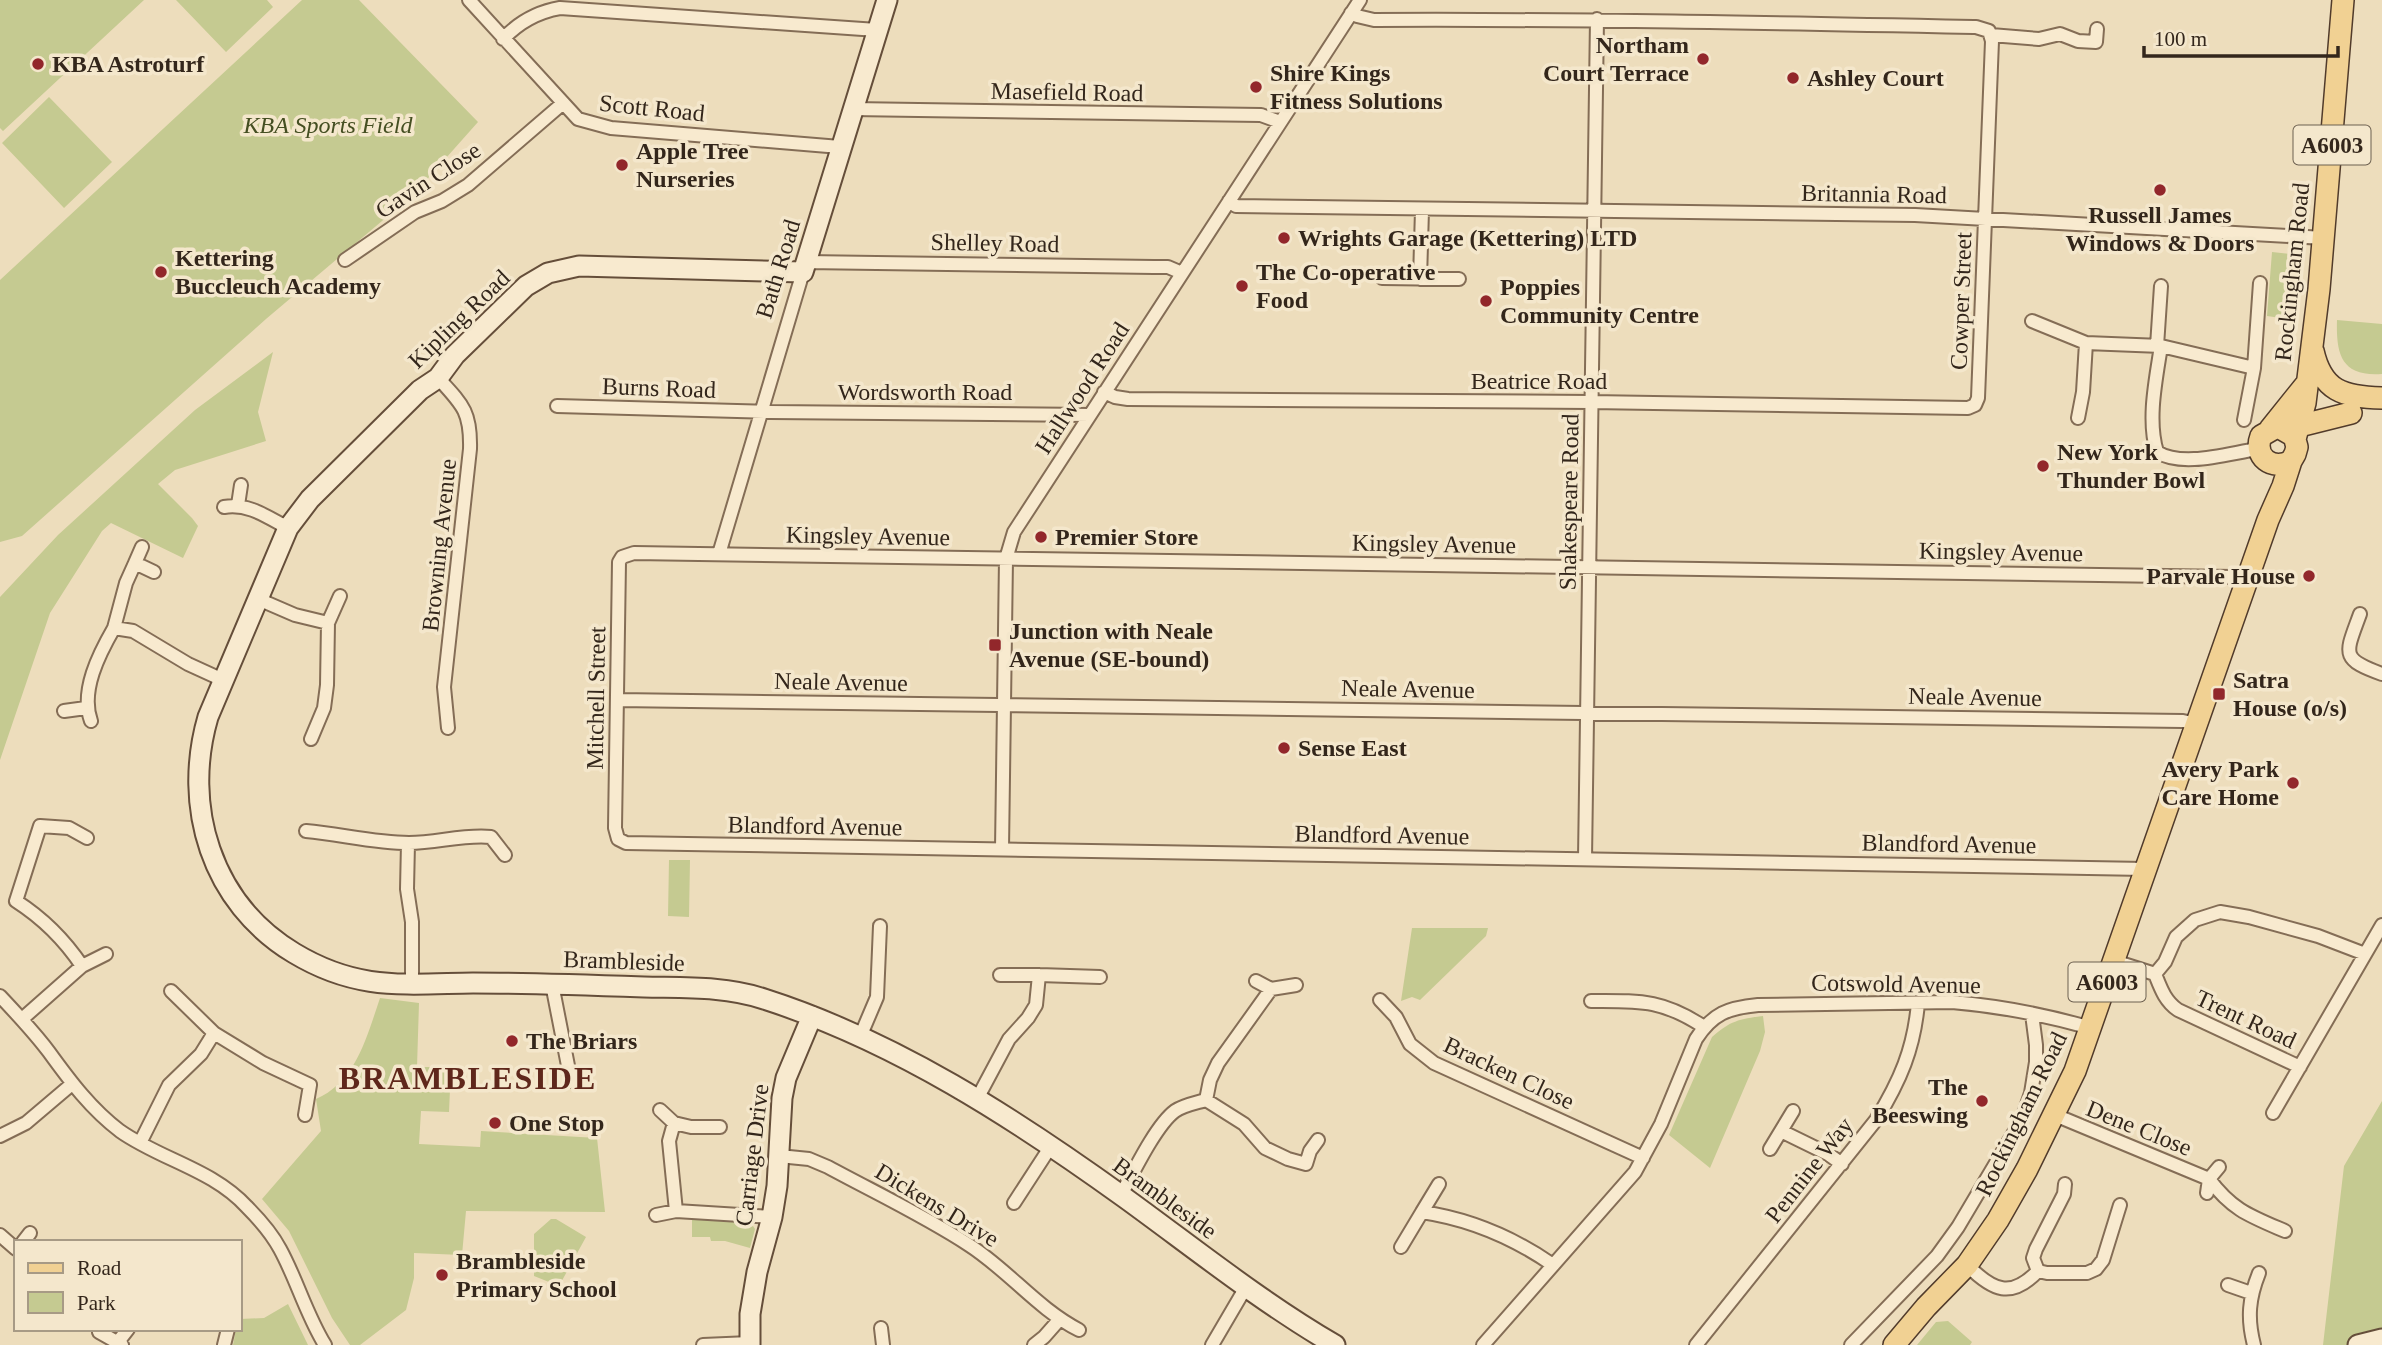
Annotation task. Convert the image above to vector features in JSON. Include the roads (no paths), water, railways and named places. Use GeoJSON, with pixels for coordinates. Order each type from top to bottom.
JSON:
{"type":"FeatureCollection","features":[{"type":"Feature","properties":{"kind":"main road","name":"Rockingham Road"},"geometry":{"type":"LineString","coordinates":[[1894,1345],[1967,1265],[1998,1220],[2055,1115],[2091,1028],[2268,520],[2283,486],[2289,438],[2307,383],[2324,238],[2343,0]]}},
{"type":"Feature","properties":{"kind":"main road"},"geometry":{"type":"LineString","coordinates":[[2311,345],[2316,366],[2328,385],[2353,395],[2382,398]]}},
{"type":"Feature","properties":{"kind":"main road"},"geometry":{"type":"LineString","coordinates":[[2289,438],[2276,465],[2261,453],[2261,436],[2289,438],[2382,398]]}},
{"type":"Feature","properties":{"kind":"main road","name":"Rockingham Road"},"geometry":{"type":"LineString","coordinates":[[2261,453],[2271,483],[2268,520]]}},
{"type":"Feature","properties":{"kind":"street","name":"Scott Road"},"geometry":{"type":"LineString","coordinates":[[469,0],[578,119],[611,128],[840,147]]}},
{"type":"Feature","properties":{"kind":"street","name":"Bath Road"},"geometry":{"type":"LineString","coordinates":[[719,554],[840,147],[887,0]]}},
{"type":"Feature","properties":{"kind":"street","name":"Hallwood Road"},"geometry":{"type":"LineString","coordinates":[[1002,849],[1006,559],[1014,532],[1360,0]]}},
{"type":"Feature","properties":{"kind":"street"},"geometry":{"type":"LineString","coordinates":[[503,39],[527,19],[559,8],[877,30]]}},
{"type":"Feature","properties":{"kind":"street"},"geometry":{"type":"LineString","coordinates":[[1351,13],[1374,20],[1597,19],[1976,27],[1990,33],[2039,39],[2060,34],[2096,47],[2097,29]]}},
{"type":"Feature","properties":{"kind":"street","name":"Shakespeare Road"},"geometry":{"type":"LineString","coordinates":[[1586,859],[1597,19]]}},
{"type":"Feature","properties":{"kind":"street","name":"Cowper Street"},"geometry":{"type":"LineString","coordinates":[[1975,405],[1978,398],[1986,218],[1990,33]]}},
{"type":"Feature","properties":{"kind":"street","name":"Gavin Close"},"geometry":{"type":"LineString","coordinates":[[345,260],[415,212],[442,201],[468,185],[562,104]]}},
{"type":"Feature","properties":{"kind":"street","name":"Masefield Road"},"geometry":{"type":"LineString","coordinates":[[852,109],[1261,116],[1280,122]]}},
{"type":"Feature","properties":{"kind":"street","name":"Britannia Road"},"geometry":{"type":"LineString","coordinates":[[1229,201],[1236,206],[1986,218],[2324,238]]}},
{"type":"Feature","properties":{"kind":"street"},"geometry":{"type":"LineString","coordinates":[[1420,279],[1422,210]]}},
{"type":"Feature","properties":{"kind":"street","name":"Kipling Road"},"geometry":{"type":"LineString","coordinates":[[288,528],[310,499],[420,390],[438,378],[455,355],[526,286],[548,273],[579,266],[805,267]]}},
{"type":"Feature","properties":{"kind":"street","name":"Shelley Road"},"geometry":{"type":"LineString","coordinates":[[805,267],[1168,267],[1182,274]]}},
{"type":"Feature","properties":{"kind":"street"},"geometry":{"type":"LineString","coordinates":[[1382,278],[1459,279]]}},
{"type":"Feature","properties":{"kind":"street"},"geometry":{"type":"LineString","coordinates":[[2244,420],[2254,368],[2260,283]]}},
{"type":"Feature","properties":{"kind":"street"},"geometry":{"type":"LineString","coordinates":[[2161,286],[2154,415],[2154,442],[2157,452],[2181,461],[2261,453]]}},
{"type":"Feature","properties":{"kind":"street"},"geometry":{"type":"LineString","coordinates":[[2032,321],[2086,343],[2159,346],[2254,368]]}},
{"type":"Feature","properties":{"kind":"street"},"geometry":{"type":"LineString","coordinates":[[2078,418],[2083,393],[2086,343]]}},
{"type":"Feature","properties":{"kind":"street","name":"Browning Avenue"},"geometry":{"type":"LineString","coordinates":[[438,378],[462,405],[471,426],[444,687],[448,728]]}},
{"type":"Feature","properties":{"kind":"street","name":"Beatrice Road"},"geometry":{"type":"LineString","coordinates":[[1104,392],[1128,399],[1968,408],[1975,405]]}},
{"type":"Feature","properties":{"kind":"street","name":"Burns Road"},"geometry":{"type":"LineString","coordinates":[[557,406],[760,411]]}},
{"type":"Feature","properties":{"kind":"street","name":"Wordsworth Road"},"geometry":{"type":"LineString","coordinates":[[760,411],[1090,415]]}},
{"type":"Feature","properties":{"kind":"street"},"geometry":{"type":"LineString","coordinates":[[238,505],[240,485]]}},
{"type":"Feature","properties":{"kind":"street"},"geometry":{"type":"LineString","coordinates":[[224,507],[238,505],[257,511],[288,528]]}},
{"type":"Feature","properties":{"kind":"street","name":"Brambleside"},"geometry":{"type":"LineString","coordinates":[[288,528],[208,717],[200,745],[197,792],[208,847],[237,899],[271,936],[322,968],[346,978],[380,984],[552,984],[724,990],[760,997],[812,1016],[860,1037],[977,1099],[1051,1146],[1246,1287],[1335,1345]]}},
{"type":"Feature","properties":{"kind":"street"},"geometry":{"type":"LineString","coordinates":[[64,711],[88,715],[88,689],[114,628],[126,583],[142,547]]}},
{"type":"Feature","properties":{"kind":"street","name":"Kingsley Avenue"},"geometry":{"type":"LineString","coordinates":[[622,557],[634,553],[719,554],[2234,577],[2247,581]]}},
{"type":"Feature","properties":{"kind":"street","name":"Mitchell Street"},"geometry":{"type":"LineString","coordinates":[[618,839],[615,828],[618,569],[622,557]]}},
{"type":"Feature","properties":{"kind":"street"},"geometry":{"type":"LineString","coordinates":[[135,563],[154,572]]}},
{"type":"Feature","properties":{"kind":"street"},"geometry":{"type":"LineString","coordinates":[[311,739],[324,708],[328,623],[340,596]]}},
{"type":"Feature","properties":{"kind":"street"},"geometry":{"type":"LineString","coordinates":[[258,599],[295,615],[328,623]]}},
{"type":"Feature","properties":{"kind":"street"},"geometry":{"type":"LineString","coordinates":[[2360,614],[2349,646],[2350,656],[2354,662],[2382,674]]}},
{"type":"Feature","properties":{"kind":"street"},"geometry":{"type":"LineString","coordinates":[[114,628],[133,631],[188,664],[223,680]]}},
{"type":"Feature","properties":{"kind":"street","name":"Neale Avenue"},"geometry":{"type":"LineString","coordinates":[[618,700],[2183,721],[2197,724]]}},
{"type":"Feature","properties":{"kind":"street"},"geometry":{"type":"LineString","coordinates":[[82,967],[59,934],[39,916],[16,901],[40,826],[69,828],[87,838]]}},
{"type":"Feature","properties":{"kind":"street"},"geometry":{"type":"LineString","coordinates":[[306,831],[408,843],[483,836],[491,838],[505,855]]}},
{"type":"Feature","properties":{"kind":"street","name":"Blandford Avenue"},"geometry":{"type":"LineString","coordinates":[[618,839],[636,845],[2145,869]]}},
{"type":"Feature","properties":{"kind":"street"},"geometry":{"type":"LineString","coordinates":[[408,843],[407,889],[412,922],[412,984]]}},
{"type":"Feature","properties":{"kind":"street"},"geometry":{"type":"LineString","coordinates":[[2114,961],[2155,974],[2165,962],[2176,936],[2196,920],[2220,912],[2318,936],[2365,954]]}},
{"type":"Feature","properties":{"kind":"street"},"geometry":{"type":"LineString","coordinates":[[2273,1114],[2382,925]]}},
{"type":"Feature","properties":{"kind":"street"},"geometry":{"type":"LineString","coordinates":[[860,1037],[877,997],[880,926]]}},
{"type":"Feature","properties":{"kind":"street"},"geometry":{"type":"LineString","coordinates":[[22,1019],[82,967],[106,954]]}},
{"type":"Feature","properties":{"kind":"street","name":"Trent Road"},"geometry":{"type":"LineString","coordinates":[[2155,974],[2169,1004],[2178,1010],[2300,1067]]}},
{"type":"Feature","properties":{"kind":"street"},"geometry":{"type":"LineString","coordinates":[[1000,975],[1100,976]]}},
{"type":"Feature","properties":{"kind":"street"},"geometry":{"type":"LineString","coordinates":[[977,1099],[1009,1039],[1036,1005],[1039,975]]}},
{"type":"Feature","properties":{"kind":"street"},"geometry":{"type":"LineString","coordinates":[[1256,981],[1271,989],[1296,985]]}},
{"type":"Feature","properties":{"kind":"street"},"geometry":{"type":"LineString","coordinates":[[552,984],[571,1081]]}},
{"type":"Feature","properties":{"kind":"street"},"geometry":{"type":"LineString","coordinates":[[1206,1100],[1210,1080],[1219,1063],[1271,989]]}},
{"type":"Feature","properties":{"kind":"street"},"geometry":{"type":"LineString","coordinates":[[171,990],[214,1032],[263,1063],[316,1086],[305,1115]]}},
{"type":"Feature","properties":{"kind":"street"},"geometry":{"type":"LineString","coordinates":[[0,996],[22,1019],[72,1084],[105,1118],[139,1143],[204,1174],[246,1205],[279,1247],[307,1313],[325,1345]]}},
{"type":"Feature","properties":{"kind":"street","name":"Bracken Close"},"geometry":{"type":"LineString","coordinates":[[1380,1000],[1396,1017],[1410,1044],[1434,1063],[1643,1158]]}},
{"type":"Feature","properties":{"kind":"street"},"geometry":{"type":"LineString","coordinates":[[1483,1345],[1612,1200],[1643,1158],[1661,1124],[1696,1039],[1704,1027],[1688,1016],[1662,1005],[1634,1001],[1591,1001]]}},
{"type":"Feature","properties":{"kind":"street","name":"Cotswold Avenue"},"geometry":{"type":"LineString","coordinates":[[1704,1027],[1718,1015],[1734,1007],[1918,1003],[1983,1005],[2091,1028]]}},
{"type":"Feature","properties":{"kind":"street","name":"Pennine Way"},"geometry":{"type":"LineString","coordinates":[[1696,1345],[1876,1120],[1905,1067],[1914,1037],[1918,1003]]}},
{"type":"Feature","properties":{"kind":"street","name":"Rockingham Road"},"geometry":{"type":"LineString","coordinates":[[1851,1345],[1937,1256],[1958,1227],[2022,1119],[2031,1093],[2036,1062],[2032,1014]]}},
{"type":"Feature","properties":{"kind":"street","name":"Carriage Drive"},"geometry":{"type":"LineString","coordinates":[[750,1344],[750,1314],[755,1279],[772,1217],[782,1098],[786,1078],[812,1016]]}},
{"type":"Feature","properties":{"kind":"street"},"geometry":{"type":"LineString","coordinates":[[139,1143],[169,1085],[201,1054],[214,1032]]}},
{"type":"Feature","properties":{"kind":"street"},"geometry":{"type":"LineString","coordinates":[[0,1136],[26,1123],[72,1084]]}},
{"type":"Feature","properties":{"kind":"street"},"geometry":{"type":"LineString","coordinates":[[1121,1195],[1160,1127],[1174,1112],[1188,1105],[1206,1100],[1244,1124],[1265,1148],[1306,1169],[1310,1151],[1318,1140]]}},
{"type":"Feature","properties":{"kind":"street"},"geometry":{"type":"LineString","coordinates":[[660,1110],[674,1123],[691,1127],[720,1127]]}},
{"type":"Feature","properties":{"kind":"street"},"geometry":{"type":"LineString","coordinates":[[1770,1149],[1793,1111]]}},
{"type":"Feature","properties":{"kind":"street","name":"Dene Close"},"geometry":{"type":"LineString","coordinates":[[2055,1115],[2208,1186]]}},
{"type":"Feature","properties":{"kind":"street"},"geometry":{"type":"LineString","coordinates":[[674,1123],[669,1141],[676,1211]]}},
{"type":"Feature","properties":{"kind":"street"},"geometry":{"type":"LineString","coordinates":[[1781,1131],[1828,1154],[1842,1164]]}},
{"type":"Feature","properties":{"kind":"street"},"geometry":{"type":"LineString","coordinates":[[1014,1203],[1051,1146]]}},
{"type":"Feature","properties":{"kind":"street","name":"Dickens Drive"},"geometry":{"type":"LineString","coordinates":[[779,1156],[809,1159],[828,1167],[968,1244],[1019,1283],[1059,1320],[1079,1330]]}},
{"type":"Feature","properties":{"kind":"street"},"geometry":{"type":"LineString","coordinates":[[2219,1167],[2208,1186],[2240,1212],[2285,1231]]}},
{"type":"Feature","properties":{"kind":"street"},"geometry":{"type":"LineString","coordinates":[[1401,1247],[1439,1184]]}},
{"type":"Feature","properties":{"kind":"street"},"geometry":{"type":"LineString","coordinates":[[2038,1271],[2033,1258],[2064,1194],[2065,1184]]}},
{"type":"Feature","properties":{"kind":"street"},"geometry":{"type":"LineString","coordinates":[[1967,1265],[1977,1275],[2002,1289],[2015,1290],[2038,1271],[2087,1273],[2096,1269],[2103,1260],[2120,1205]]}},
{"type":"Feature","properties":{"kind":"street"},"geometry":{"type":"LineString","coordinates":[[656,1215],[676,1211],[772,1217]]}},
{"type":"Feature","properties":{"kind":"street"},"geometry":{"type":"LineString","coordinates":[[1422,1212],[1448,1217],[1511,1239],[1553,1265]]}},
{"type":"Feature","properties":{"kind":"street"},"geometry":{"type":"LineString","coordinates":[[0,1235],[14,1247]]}},
{"type":"Feature","properties":{"kind":"street"},"geometry":{"type":"LineString","coordinates":[[2254,1345],[2249,1310],[2251,1293],[2259,1273]]}},
{"type":"Feature","properties":{"kind":"street"},"geometry":{"type":"LineString","coordinates":[[2228,1285],[2251,1293]]}},
{"type":"Feature","properties":{"kind":"street"},"geometry":{"type":"LineString","coordinates":[[1212,1345],[1246,1287]]}},
{"type":"Feature","properties":{"kind":"street"},"geometry":{"type":"LineString","coordinates":[[1034,1345],[1059,1320]]}},
{"type":"Feature","properties":{"kind":"street"},"geometry":{"type":"LineString","coordinates":[[881,1328],[883,1345]]}},
{"type":"Feature","properties":{"kind":"street"},"geometry":{"type":"LineString","coordinates":[[99,1332],[120,1344]]}},
{"type":"Feature","properties":{"kind":"street"},"geometry":{"type":"LineString","coordinates":[[703,1345],[750,1344]]}},
{"type":"Feature","properties":{"kind":"place","name":"Northam Court Terrace"},"geometry":{"type":"Point","coordinates":[1703,59]}},
{"type":"Feature","properties":{"kind":"place","name":"KBA Astroturf"},"geometry":{"type":"Point","coordinates":[38,64]}},
{"type":"Feature","properties":{"kind":"place","name":"Ashley Court"},"geometry":{"type":"Point","coordinates":[1793,78]}},
{"type":"Feature","properties":{"kind":"place","name":"Shire Kings Fitness Solutions"},"geometry":{"type":"Point","coordinates":[1256,87]}},
{"type":"Feature","properties":{"kind":"place","name":"Apple Tree Nurseries"},"geometry":{"type":"Point","coordinates":[622,165]}},
{"type":"Feature","properties":{"kind":"place","name":"Russell James Windows & Doors"},"geometry":{"type":"Point","coordinates":[2160,190]}},
{"type":"Feature","properties":{"kind":"place","name":"Wrights Garage (Kettering) LTD"},"geometry":{"type":"Point","coordinates":[1284,238]}},
{"type":"Feature","properties":{"kind":"place","name":"Kettering Buccleuch Academy"},"geometry":{"type":"Point","coordinates":[161,272]}},
{"type":"Feature","properties":{"kind":"place","name":"The Co-operative Food"},"geometry":{"type":"Point","coordinates":[1242,286]}},
{"type":"Feature","properties":{"kind":"place","name":"Poppies Community Centre"},"geometry":{"type":"Point","coordinates":[1486,301]}},
{"type":"Feature","properties":{"kind":"place","name":"New York Thunder Bowl"},"geometry":{"type":"Point","coordinates":[2043,466]}},
{"type":"Feature","properties":{"kind":"place","name":"Premier Store"},"geometry":{"type":"Point","coordinates":[1041,537]}},
{"type":"Feature","properties":{"kind":"place","name":"Parvale House"},"geometry":{"type":"Point","coordinates":[2309,576]}},
{"type":"Feature","properties":{"kind":"place","name":"Junction with Neale Avenue (SE-bound)"},"geometry":{"type":"Point","coordinates":[995,645]}},
{"type":"Feature","properties":{"kind":"place","name":"Satra House (o/s)"},"geometry":{"type":"Point","coordinates":[2219,694]}},
{"type":"Feature","properties":{"kind":"place","name":"Sense East"},"geometry":{"type":"Point","coordinates":[1284,748]}},
{"type":"Feature","properties":{"kind":"place","name":"Avery Park Care Home"},"geometry":{"type":"Point","coordinates":[2293,783]}},
{"type":"Feature","properties":{"kind":"place","name":"The Briars"},"geometry":{"type":"Point","coordinates":[512,1041]}},
{"type":"Feature","properties":{"kind":"place","name":"The Beeswing"},"geometry":{"type":"Point","coordinates":[1982,1101]}},
{"type":"Feature","properties":{"kind":"place","name":"One Stop"},"geometry":{"type":"Point","coordinates":[495,1123]}},
{"type":"Feature","properties":{"kind":"place","name":"Brambleside Primary School"},"geometry":{"type":"Point","coordinates":[442,1275]}},
{"type":"Feature","properties":{"kind":"district","name":"BRAMBLESIDE"},"geometry":{"type":"Point","coordinates":[468,1078]}},
{"type":"Feature","properties":{"kind":"park label","name":"KBA Sports Field"},"geometry":{"type":"Point","coordinates":[328,125]}}]}
